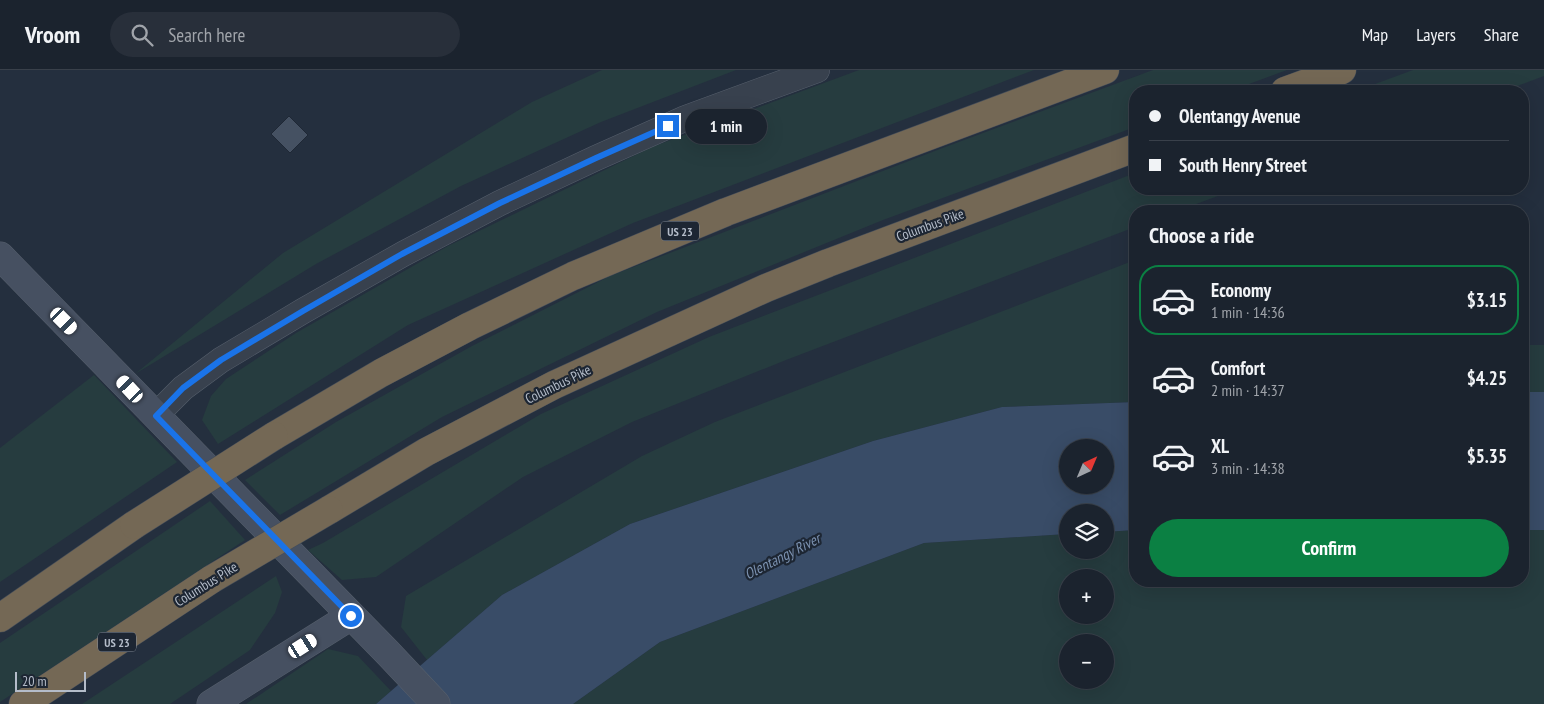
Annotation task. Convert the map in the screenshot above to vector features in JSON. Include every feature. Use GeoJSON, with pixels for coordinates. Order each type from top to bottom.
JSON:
{"type":"FeatureCollection","features":[{"type":"Feature","properties":{"kind":"highway","name":"US 23"},"geometry":{"type":"LineString","coordinates":[[0,618],[134,525],[274,436],[389,369],[470,326],[573,276],[726,212],[1105,70]]}},
{"type":"Feature","properties":{"kind":"highway"},"geometry":{"type":"LineString","coordinates":[[1301,85],[1342,70]]}},
{"type":"Feature","properties":{"kind":"highway","name":"Columbus Pike"},"geometry":{"type":"LineString","coordinates":[[23,704],[212,579],[426,452],[554,385],[766,288],[828,262],[1129,150]]}},
{"type":"Feature","properties":{"kind":"street"},"geometry":{"type":"LineString","coordinates":[[156,416],[183,388],[221,360],[411,250],[500,203],[686,118],[817,70]]}},
{"type":"Feature","properties":{"kind":"street"},"geometry":{"type":"LineString","coordinates":[[0,256],[436,704]]}},
{"type":"Feature","properties":{"kind":"street"},"geometry":{"type":"LineString","coordinates":[[211,704],[351,616]]}},
{"type":"Feature","properties":{"kind":"green space"},"geometry":{"type":"Polygon","coordinates":[[[602,70],[736,70],[601,122],[461,186],[316,264],[135,374],[283,253],[532,102],[602,70]]]}},
{"type":"Feature","properties":{"kind":"green space"},"geometry":{"type":"Polygon","coordinates":[[[859,70],[1034,70],[633,223],[408,325],[218,444],[202,420],[211,396],[226,379],[296,333],[448,246],[652,147],[859,70]]]}},
{"type":"Feature","properties":{"kind":"green space"},"geometry":{"type":"Polygon","coordinates":[[[1153,70],[1287,70],[1246,85],[1129,85],[1129,129],[883,220],[657,312],[442,417],[280,515],[245,480],[336,422],[472,346],[610,276],[940,149],[1153,70]]]}},
{"type":"Feature","properties":{"kind":"green space"},"geometry":{"type":"Polygon","coordinates":[[[1413,70],[1544,70],[1544,76],[1520,85],[1372,85],[1413,70]]]}},
{"type":"Feature","properties":{"kind":"green space"},"geometry":{"type":"Polygon","coordinates":[[[1129,175],[1129,195],[1221,195],[1193,205],[1129,205],[1129,229],[786,360],[632,422],[523,477],[376,577],[342,580],[308,550],[323,543],[541,414],[709,337],[1129,175]]]}},
{"type":"Feature","properties":{"kind":"green space"},"geometry":{"type":"Polygon","coordinates":[[[1129,262],[1129,402],[1002,407],[873,441],[630,524],[502,595],[427,660],[401,627],[406,596],[642,456],[715,422],[1129,262]]]}},
{"type":"Feature","properties":{"kind":"green space"},"geometry":{"type":"Polygon","coordinates":[[[1529,345],[1544,345],[1544,392],[1529,392],[1529,345]]]}},
{"type":"Feature","properties":{"kind":"green space"},"geometry":{"type":"Polygon","coordinates":[[[94,375],[177,462],[0,582],[0,448],[94,375]]]}},
{"type":"Feature","properties":{"kind":"green space"},"geometry":{"type":"Polygon","coordinates":[[[210,501],[245,540],[0,702],[0,643],[210,501]]]}},
{"type":"Feature","properties":{"kind":"green space"},"geometry":{"type":"Polygon","coordinates":[[[1129,530],[1129,587],[1529,587],[1529,530],[1544,530],[1544,704],[573,704],[660,642],[924,543],[1059,535],[1059,559],[1114,559],[1114,531],[1129,530]]]}},
{"type":"Feature","properties":{"kind":"green space"},"geometry":{"type":"Polygon","coordinates":[[[276,576],[282,592],[275,613],[250,650],[170,704],[82,704],[276,576]]]}},
{"type":"Feature","properties":{"kind":"green space"},"geometry":{"type":"Polygon","coordinates":[[[328,649],[358,656],[391,691],[376,704],[246,704],[328,649]]]}},
{"type":"Feature","properties":{"kind":"water"},"geometry":{"type":"Polygon","coordinates":[[[1529,392],[1544,392],[1544,530],[1529,530],[1529,392]]]}},
{"type":"Feature","properties":{"kind":"water","name":"Olentangy River"},"geometry":{"type":"Polygon","coordinates":[[[1129,402],[1129,530],[1114,531],[1114,504],[1059,504],[1059,535],[924,543],[660,642],[573,704],[376,704],[502,595],[630,524],[873,441],[1002,407],[1129,402]]]}},
{"type":"Feature","properties":{"kind":"building"},"geometry":{"type":"Polygon","coordinates":[[[289,116],[308,135],[290,153],[271,134],[289,116]]]}},
{"type":"Feature","properties":{"kind":"route"},"geometry":{"type":"LineString","coordinates":[[351,616],[156,416],[183,388],[221,360],[402,254],[500,203],[668,126]]}}]}
